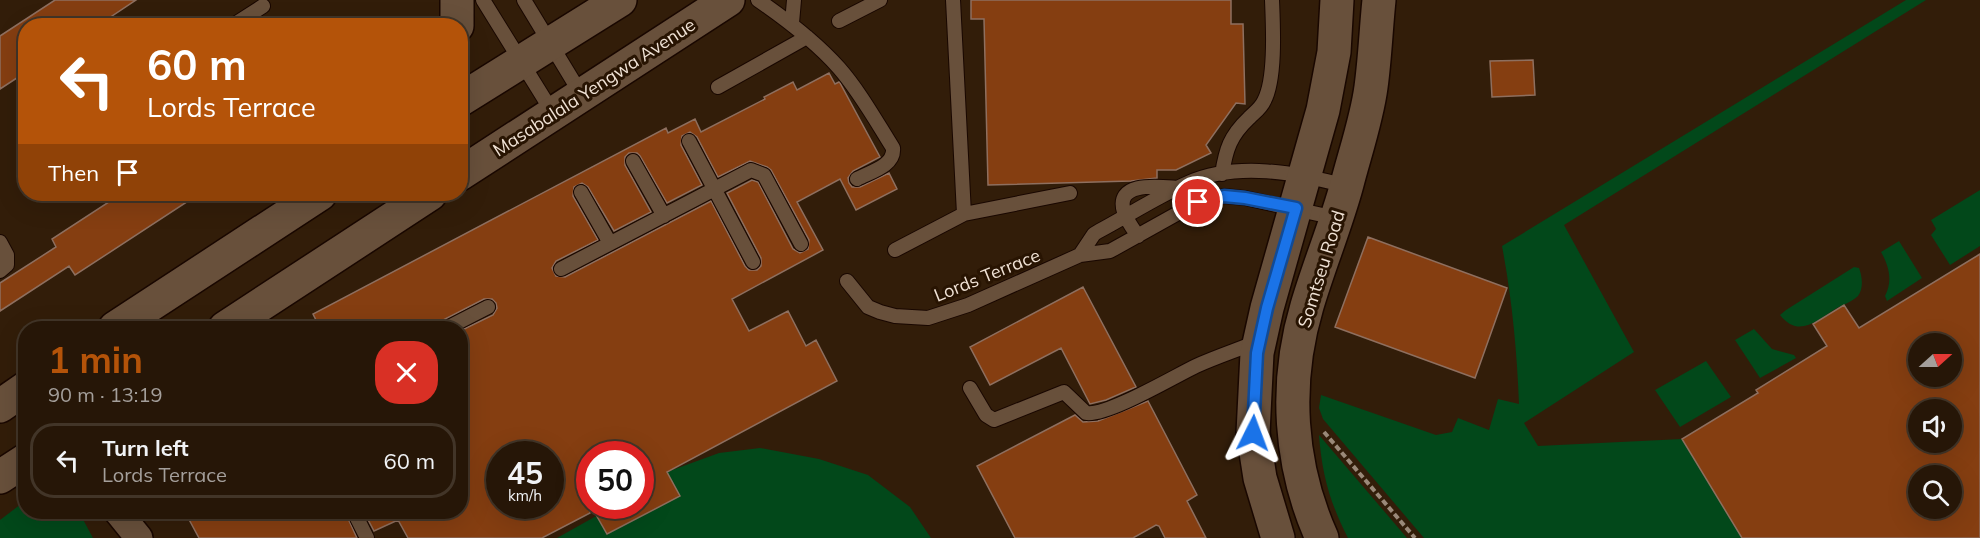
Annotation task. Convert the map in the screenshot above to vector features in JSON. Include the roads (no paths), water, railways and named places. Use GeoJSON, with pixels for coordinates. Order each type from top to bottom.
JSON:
{"type":"FeatureCollection","features":[{"type":"Feature","properties":{"kind":"main road"},"geometry":{"type":"LineString","coordinates":[[456,0],[457,18]]}},
{"type":"Feature","properties":{"kind":"main road"},"geometry":{"type":"LineString","coordinates":[[468,95],[620,0]]}},
{"type":"Feature","properties":{"kind":"main road","name":"Masabalala Yengwa Avenue"},"geometry":{"type":"LineString","coordinates":[[468,169],[728,0]]}},
{"type":"Feature","properties":{"kind":"main road"},"geometry":{"type":"LineString","coordinates":[[1278,538],[1260,478],[1253,433],[1257,353],[1267,308],[1323,110],[1332,63],[1337,0]]}},
{"type":"Feature","properties":{"kind":"main road","name":"Somtseu Road"},"geometry":{"type":"LineString","coordinates":[[1322,538],[1296,453],[1292,403],[1296,359],[1307,308],[1346,186],[1371,88],[1378,0]]}},
{"type":"Feature","properties":{"kind":"main road"},"geometry":{"type":"LineString","coordinates":[[126,321],[309,201]]}},
{"type":"Feature","properties":{"kind":"main road"},"geometry":{"type":"LineString","coordinates":[[236,321],[419,201]]}},
{"type":"Feature","properties":{"kind":"main road"},"geometry":{"type":"LineString","coordinates":[[0,406],[18,394]]}},
{"type":"Feature","properties":{"kind":"street"},"geometry":{"type":"LineString","coordinates":[[124,519],[139,538]]}},
{"type":"Feature","properties":{"kind":"street"},"geometry":{"type":"LineString","coordinates":[[141,519],[146,538]]}},
{"type":"Feature","properties":{"kind":"lane"},"geometry":{"type":"LineString","coordinates":[[483,0],[554,113]]}},
{"type":"Feature","properties":{"kind":"lane"},"geometry":{"type":"LineString","coordinates":[[524,0],[580,94]]}},
{"type":"Feature","properties":{"kind":"lane"},"geometry":{"type":"LineString","coordinates":[[758,0],[792,22],[839,68],[860,95],[893,148],[894,155],[890,161],[856,179]]}},
{"type":"Feature","properties":{"kind":"lane"},"geometry":{"type":"LineString","coordinates":[[792,22],[794,0]]}},
{"type":"Feature","properties":{"kind":"lane"},"geometry":{"type":"LineString","coordinates":[[839,21],[880,0]]}},
{"type":"Feature","properties":{"kind":"lane"},"geometry":{"type":"LineString","coordinates":[[953,0],[964,214]]}},
{"type":"Feature","properties":{"kind":"lane"},"geometry":{"type":"LineString","coordinates":[[1222,174],[1226,149],[1231,138],[1266,99],[1272,71],[1272,0]]}},
{"type":"Feature","properties":{"kind":"lane"},"geometry":{"type":"LineString","coordinates":[[244,18],[263,6]]}},
{"type":"Feature","properties":{"kind":"lane"},"geometry":{"type":"LineString","coordinates":[[718,87],[807,37]]}},
{"type":"Feature","properties":{"kind":"lane"},"geometry":{"type":"LineString","coordinates":[[689,141],[753,262]]}},
{"type":"Feature","properties":{"kind":"lane"},"geometry":{"type":"LineString","coordinates":[[633,161],[663,216]]}},
{"type":"Feature","properties":{"kind":"lane"},"geometry":{"type":"LineString","coordinates":[[561,269],[752,170],[764,175],[801,244]]}},
{"type":"Feature","properties":{"kind":"lane","name":"Lords Terrace"},"geometry":{"type":"LineString","coordinates":[[1080,255],[1094,234],[1189,182],[1222,174],[1250,172],[1304,175],[1346,186]]}},
{"type":"Feature","properties":{"kind":"lane"},"geometry":{"type":"LineString","coordinates":[[1138,236],[1126,217],[1123,202],[1129,192],[1147,186],[1178,189]]}},
{"type":"Feature","properties":{"kind":"lane"},"geometry":{"type":"LineString","coordinates":[[581,192],[610,243]]}},
{"type":"Feature","properties":{"kind":"lane"},"geometry":{"type":"LineString","coordinates":[[895,250],[964,214],[1070,193]]}},
{"type":"Feature","properties":{"kind":"lane","name":"Lords Terrace"},"geometry":{"type":"LineString","coordinates":[[847,281],[868,307],[874,310],[895,316],[928,318],[969,305],[1080,255],[1110,251],[1198,202],[1224,196],[1245,198],[1336,218]]}},
{"type":"Feature","properties":{"kind":"lane"},"geometry":{"type":"LineString","coordinates":[[0,243],[8,259],[7,265],[0,271]]}},
{"type":"Feature","properties":{"kind":"lane"},"geometry":{"type":"LineString","coordinates":[[461,321],[488,308]]}},
{"type":"Feature","properties":{"kind":"lane"},"geometry":{"type":"LineString","coordinates":[[970,388],[986,415],[994,420],[1064,392],[1086,413],[1096,413],[1148,391],[1196,366],[1260,340]]}},
{"type":"Feature","properties":{"kind":"lane"},"geometry":{"type":"LineString","coordinates":[[358,519],[367,538]]}}]}
